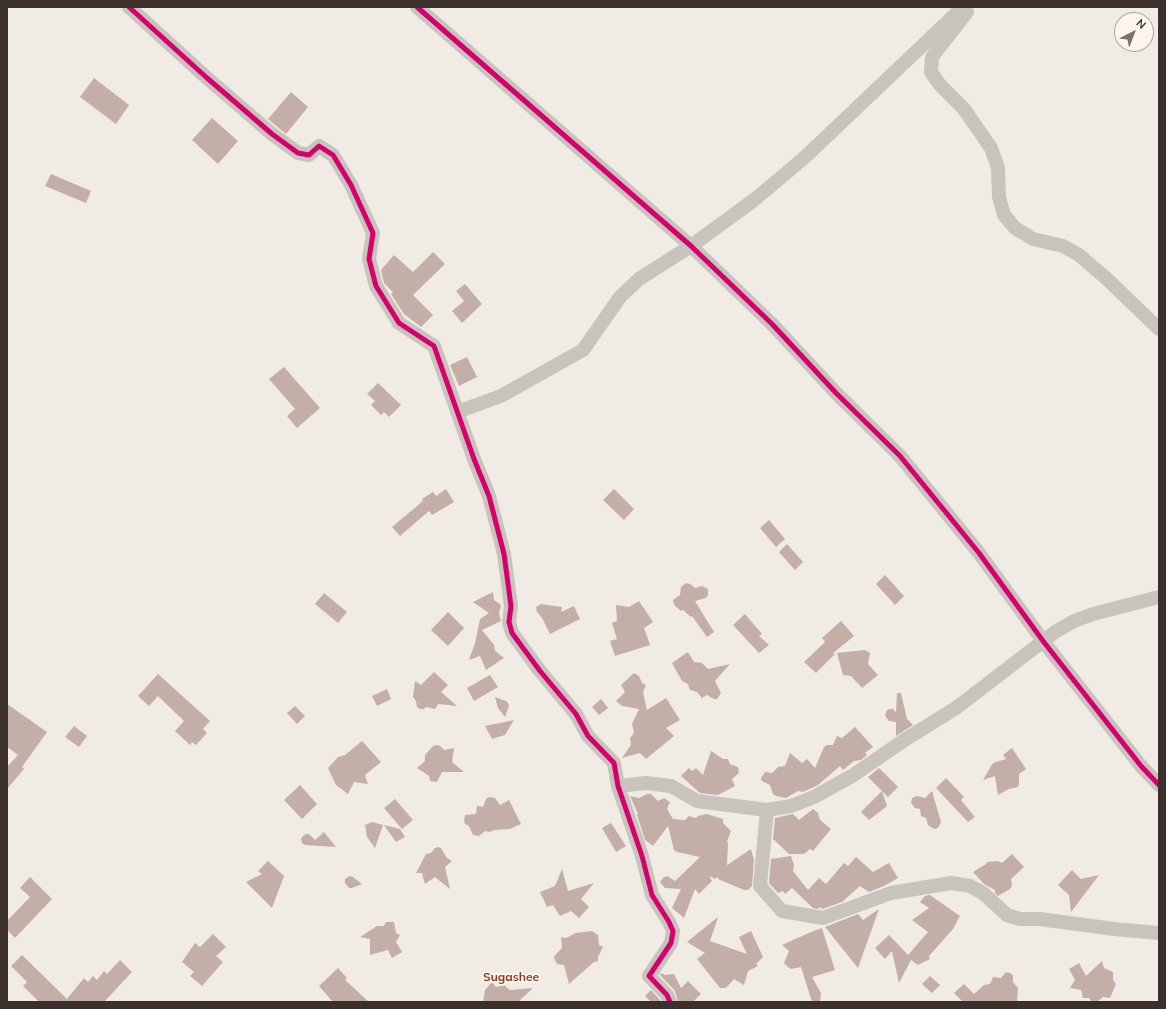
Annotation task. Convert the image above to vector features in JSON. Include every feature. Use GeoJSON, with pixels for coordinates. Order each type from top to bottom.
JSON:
{"type":"FeatureCollection","features":[{"type":"Feature","properties":{"kind":"street"},"geometry":{"type":"LineString","coordinates":[[129,7],[207,78],[272,134],[298,153],[310,155],[319,146],[333,155],[351,185],[373,233],[369,259],[376,286],[399,323],[434,346],[488,496],[504,554],[511,606],[508,622],[512,633],[540,671],[576,714],[588,736],[614,763],[618,786],[642,856],[652,894],[669,922],[672,931],[670,943],[649,976],[667,995],[670,1002]]}},
{"type":"Feature","properties":{"kind":"street"},"geometry":{"type":"LineString","coordinates":[[417,7],[691,246],[772,324],[836,393],[900,456],[979,553],[1043,641],[1141,766],[1159,785]]}},
{"type":"Feature","properties":{"kind":"street"},"geometry":{"type":"LineString","coordinates":[[457,412],[501,396],[583,350],[620,297],[639,279],[691,246],[754,200],[804,158],[963,7]]}},
{"type":"Feature","properties":{"kind":"street"},"geometry":{"type":"LineString","coordinates":[[970,7],[932,57],[931,72],[940,85],[964,109],[991,148],[998,168],[999,197],[1004,216],[1015,228],[1033,239],[1063,246],[1079,255],[1107,279],[1159,329]]}},
{"type":"Feature","properties":{"kind":"street"},"geometry":{"type":"LineString","coordinates":[[618,786],[646,783],[671,786],[697,801],[767,810],[791,806],[814,797],[852,776],[906,739],[956,708],[1043,641],[1074,621],[1093,614],[1159,597]]}},
{"type":"Feature","properties":{"kind":"street"},"geometry":{"type":"LineString","coordinates":[[767,810],[760,886],[782,911],[823,918],[891,894],[951,884],[970,886],[983,893],[1007,915],[1020,919],[1040,919],[1114,929],[1159,933]]}},
{"type":"Feature","properties":{"kind":"building"},"geometry":{"type":"Polygon","coordinates":[[[94,78],[129,105],[116,124],[80,97],[94,78]]]}},
{"type":"Feature","properties":{"kind":"building"},"geometry":{"type":"Polygon","coordinates":[[[291,92],[308,107],[286,134],[268,119],[291,92]]]}},
{"type":"Feature","properties":{"kind":"building"},"geometry":{"type":"Polygon","coordinates":[[[212,118],[238,141],[218,164],[192,140],[212,118]]]}},
{"type":"Feature","properties":{"kind":"building"},"geometry":{"type":"Polygon","coordinates":[[[51,174],[91,191],[86,203],[45,186],[51,174]]]}},
{"type":"Feature","properties":{"kind":"building"},"geometry":{"type":"Polygon","coordinates":[[[433,252],[445,264],[413,295],[433,315],[421,327],[404,314],[391,294],[393,292],[384,283],[381,270],[394,255],[413,272],[433,252]]]}},
{"type":"Feature","properties":{"kind":"building"},"geometry":{"type":"Polygon","coordinates":[[[465,284],[482,304],[462,323],[452,311],[464,301],[456,291],[465,284]]]}},
{"type":"Feature","properties":{"kind":"building"},"geometry":{"type":"Polygon","coordinates":[[[467,357],[477,377],[459,386],[450,365],[467,357]]]}},
{"type":"Feature","properties":{"kind":"building"},"geometry":{"type":"Polygon","coordinates":[[[284,367],[320,408],[297,428],[287,416],[295,409],[269,379],[284,367]]]}},
{"type":"Feature","properties":{"kind":"building"},"geometry":{"type":"Polygon","coordinates":[[[378,383],[401,405],[389,417],[384,412],[381,415],[371,405],[375,401],[367,394],[378,383]]]}},
{"type":"Feature","properties":{"kind":"building"},"geometry":{"type":"Polygon","coordinates":[[[446,489],[454,502],[432,515],[429,511],[400,536],[392,527],[423,501],[422,499],[433,492],[436,496],[446,489]]]}},
{"type":"Feature","properties":{"kind":"building"},"geometry":{"type":"Polygon","coordinates":[[[614,489],[634,509],[624,520],[603,500],[614,489]]]}},
{"type":"Feature","properties":{"kind":"building"},"geometry":{"type":"Polygon","coordinates":[[[769,520],[785,539],[776,547],[760,528],[769,520]]]}},
{"type":"Feature","properties":{"kind":"building"},"geometry":{"type":"Polygon","coordinates":[[[787,544],[803,562],[795,570],[779,552],[787,544]]]}},
{"type":"Feature","properties":{"kind":"building"},"geometry":{"type":"Polygon","coordinates":[[[885,575],[904,596],[895,605],[876,584],[885,575]]]}},
{"type":"Feature","properties":{"kind":"building"},"geometry":{"type":"Polygon","coordinates":[[[686,583],[695,588],[702,586],[708,589],[708,595],[706,598],[695,601],[714,632],[707,637],[692,616],[691,617],[683,610],[681,611],[674,605],[673,600],[680,595],[681,587],[686,583]]]}},
{"type":"Feature","properties":{"kind":"building"},"geometry":{"type":"Polygon","coordinates":[[[493,592],[494,600],[501,605],[499,613],[501,621],[482,630],[494,645],[495,651],[504,658],[486,670],[480,656],[469,660],[475,643],[480,619],[489,613],[473,602],[493,592]]]}},
{"type":"Feature","properties":{"kind":"building"},"geometry":{"type":"Polygon","coordinates":[[[324,593],[347,612],[338,623],[315,604],[324,593]]]}},
{"type":"Feature","properties":{"kind":"building"},"geometry":{"type":"Polygon","coordinates":[[[639,601],[653,622],[644,628],[650,645],[615,656],[610,641],[617,639],[612,623],[617,621],[616,605],[629,607],[639,601]]]}},
{"type":"Feature","properties":{"kind":"building"},"geometry":{"type":"Polygon","coordinates":[[[541,604],[562,607],[561,612],[574,606],[580,619],[550,634],[542,618],[537,612],[536,607],[541,604]]]}},
{"type":"Feature","properties":{"kind":"building"},"geometry":{"type":"Polygon","coordinates":[[[448,612],[464,628],[448,646],[431,630],[448,612]]]}},
{"type":"Feature","properties":{"kind":"building"},"geometry":{"type":"Polygon","coordinates":[[[745,614],[762,634],[759,636],[769,645],[759,653],[733,625],[745,614]]]}},
{"type":"Feature","properties":{"kind":"building"},"geometry":{"type":"Polygon","coordinates":[[[841,621],[854,636],[832,654],[836,653],[816,673],[804,662],[825,642],[822,638],[841,621]]]}},
{"type":"Feature","properties":{"kind":"building"},"geometry":{"type":"Polygon","coordinates":[[[865,650],[870,653],[868,664],[878,675],[862,688],[851,676],[843,675],[837,653],[865,650]]]}},
{"type":"Feature","properties":{"kind":"building"},"geometry":{"type":"Polygon","coordinates":[[[688,652],[694,662],[702,663],[708,669],[730,664],[715,681],[721,693],[717,699],[707,695],[702,698],[697,692],[690,690],[688,684],[682,681],[672,663],[688,652]]]}},
{"type":"Feature","properties":{"kind":"building"},"geometry":{"type":"Polygon","coordinates":[[[434,672],[448,685],[441,692],[457,706],[438,704],[435,709],[426,707],[424,709],[420,709],[417,707],[416,701],[413,697],[415,681],[421,685],[434,672]]]}},
{"type":"Feature","properties":{"kind":"building"},"geometry":{"type":"Polygon","coordinates":[[[634,673],[639,676],[642,683],[646,685],[643,692],[647,710],[666,698],[680,720],[666,728],[674,736],[646,759],[640,753],[622,758],[631,745],[630,738],[634,733],[632,724],[639,709],[622,706],[616,701],[625,692],[621,685],[634,673]]]}},
{"type":"Feature","properties":{"kind":"building"},"geometry":{"type":"Polygon","coordinates":[[[158,674],[210,721],[203,729],[207,733],[196,745],[192,742],[190,745],[175,731],[184,721],[158,696],[149,706],[138,696],[158,674]]]}},
{"type":"Feature","properties":{"kind":"building"},"geometry":{"type":"Polygon","coordinates":[[[490,675],[498,687],[474,701],[467,688],[490,675]]]}},
{"type":"Feature","properties":{"kind":"building"},"geometry":{"type":"Polygon","coordinates":[[[387,689],[391,699],[377,706],[372,696],[387,689]]]}},
{"type":"Feature","properties":{"kind":"building"},"geometry":{"type":"Polygon","coordinates":[[[897,693],[901,693],[907,719],[913,725],[896,736],[896,722],[889,721],[885,716],[887,710],[893,709],[896,712],[897,693]]]}},
{"type":"Feature","properties":{"kind":"building"},"geometry":{"type":"Polygon","coordinates":[[[495,697],[508,703],[509,706],[505,717],[498,708],[495,697]]]}},
{"type":"Feature","properties":{"kind":"building"},"geometry":{"type":"Polygon","coordinates":[[[601,699],[608,708],[599,715],[592,707],[601,699]]]}},
{"type":"Feature","properties":{"kind":"building"},"geometry":{"type":"Polygon","coordinates":[[[7,704],[47,732],[22,767],[24,769],[7,789],[7,767],[18,755],[7,747],[7,704]]]}},
{"type":"Feature","properties":{"kind":"building"},"geometry":{"type":"Polygon","coordinates":[[[295,706],[305,716],[297,724],[287,713],[295,706]]]}},
{"type":"Feature","properties":{"kind":"building"},"geometry":{"type":"Polygon","coordinates":[[[514,720],[505,735],[492,739],[485,726],[514,720]]]}},
{"type":"Feature","properties":{"kind":"building"},"geometry":{"type":"Polygon","coordinates":[[[74,726],[87,736],[79,747],[65,737],[74,726]]]}},
{"type":"Feature","properties":{"kind":"building"},"geometry":{"type":"Polygon","coordinates":[[[855,727],[873,747],[865,753],[867,755],[861,760],[854,761],[843,770],[840,766],[818,785],[803,792],[798,791],[786,798],[773,794],[770,785],[762,781],[761,778],[765,772],[772,773],[778,767],[785,766],[790,753],[802,763],[807,759],[815,768],[824,747],[827,745],[833,745],[837,736],[842,738],[855,727]]]}},
{"type":"Feature","properties":{"kind":"building"},"geometry":{"type":"Polygon","coordinates":[[[362,741],[381,762],[365,775],[368,784],[354,782],[348,794],[336,785],[328,768],[338,757],[345,755],[362,741]]]}},
{"type":"Feature","properties":{"kind":"building"},"geometry":{"type":"Polygon","coordinates":[[[437,745],[444,750],[454,748],[452,762],[464,772],[442,772],[437,782],[430,781],[429,776],[417,768],[425,761],[425,755],[433,746],[437,745]]]}},
{"type":"Feature","properties":{"kind":"building"},"geometry":{"type":"Polygon","coordinates":[[[1012,748],[1026,769],[1019,774],[1018,787],[1009,789],[998,795],[995,776],[983,780],[993,763],[1006,759],[1003,755],[1012,748]]]}},
{"type":"Feature","properties":{"kind":"building"},"geometry":{"type":"Polygon","coordinates":[[[711,751],[723,759],[728,759],[730,764],[738,767],[739,773],[732,779],[735,786],[718,795],[700,793],[681,776],[689,768],[692,771],[696,768],[703,775],[711,751]]]}},
{"type":"Feature","properties":{"kind":"building"},"geometry":{"type":"Polygon","coordinates":[[[879,768],[898,787],[888,797],[868,777],[879,768]]]}},
{"type":"Feature","properties":{"kind":"building"},"geometry":{"type":"Polygon","coordinates":[[[946,778],[964,797],[961,800],[975,817],[968,822],[936,788],[946,778]]]}},
{"type":"Feature","properties":{"kind":"building"},"geometry":{"type":"Polygon","coordinates":[[[300,785],[317,804],[302,819],[284,800],[300,785]]]}},
{"type":"Feature","properties":{"kind":"building"},"geometry":{"type":"Polygon","coordinates":[[[882,791],[887,806],[869,820],[861,812],[882,791]]]}},
{"type":"Feature","properties":{"kind":"building"},"geometry":{"type":"Polygon","coordinates":[[[932,791],[941,822],[938,828],[934,829],[928,825],[926,818],[921,816],[920,809],[915,808],[911,803],[912,798],[917,796],[925,798],[932,791]]]}},
{"type":"Feature","properties":{"kind":"building"},"geometry":{"type":"Polygon","coordinates":[[[647,794],[651,794],[658,801],[664,798],[670,802],[667,809],[673,819],[685,820],[689,816],[696,818],[707,814],[723,819],[723,823],[731,831],[727,841],[727,865],[751,849],[754,860],[752,886],[748,890],[744,890],[718,879],[718,877],[715,879],[709,876],[712,881],[699,894],[695,889],[684,918],[672,908],[681,889],[665,888],[660,882],[667,876],[675,881],[700,857],[674,850],[668,826],[653,846],[645,840],[637,815],[638,814],[630,796],[639,798],[647,794]]]}},
{"type":"Feature","properties":{"kind":"building"},"geometry":{"type":"Polygon","coordinates":[[[489,797],[495,798],[500,805],[509,800],[521,824],[510,829],[494,830],[490,832],[485,831],[479,836],[473,835],[469,826],[465,824],[465,815],[476,814],[477,806],[483,807],[486,799],[489,797]]]}},
{"type":"Feature","properties":{"kind":"building"},"geometry":{"type":"Polygon","coordinates":[[[395,799],[413,820],[402,829],[384,808],[395,799]]]}},
{"type":"Feature","properties":{"kind":"building"},"geometry":{"type":"Polygon","coordinates":[[[813,809],[818,813],[820,820],[831,829],[813,851],[810,849],[804,854],[789,854],[773,839],[775,818],[793,814],[799,820],[813,809]]]}},
{"type":"Feature","properties":{"kind":"building"},"geometry":{"type":"Polygon","coordinates":[[[372,822],[383,825],[375,848],[367,837],[365,825],[372,822]]]}},
{"type":"Feature","properties":{"kind":"building"},"geometry":{"type":"Polygon","coordinates":[[[611,823],[626,846],[616,852],[602,828],[611,823]]]}},
{"type":"Feature","properties":{"kind":"building"},"geometry":{"type":"Polygon","coordinates":[[[384,825],[400,829],[405,837],[396,842],[384,825]]]}},
{"type":"Feature","properties":{"kind":"building"},"geometry":{"type":"Polygon","coordinates":[[[324,832],[336,847],[305,845],[302,843],[301,839],[306,834],[309,834],[315,840],[324,832]]]}},
{"type":"Feature","properties":{"kind":"building"},"geometry":{"type":"Polygon","coordinates":[[[438,847],[441,848],[447,858],[452,861],[445,867],[450,889],[435,877],[425,884],[422,873],[416,873],[426,854],[431,853],[438,847]]]}},
{"type":"Feature","properties":{"kind":"building"},"geometry":{"type":"Polygon","coordinates":[[[1012,854],[1024,867],[1011,879],[1012,886],[1010,889],[998,896],[995,893],[995,890],[984,884],[973,872],[987,862],[998,861],[1002,863],[1012,854]]]}},
{"type":"Feature","properties":{"kind":"building"},"geometry":{"type":"Polygon","coordinates":[[[791,856],[794,865],[793,871],[808,890],[819,878],[826,884],[844,863],[848,866],[856,857],[873,872],[889,863],[898,878],[869,892],[860,886],[842,902],[822,909],[820,907],[818,909],[813,908],[792,888],[785,894],[783,891],[778,893],[769,883],[771,859],[791,856]]]}},
{"type":"Feature","properties":{"kind":"building"},"geometry":{"type":"Polygon","coordinates":[[[268,861],[284,876],[272,908],[246,882],[262,874],[258,871],[268,861]]]}},
{"type":"Feature","properties":{"kind":"building"},"geometry":{"type":"Polygon","coordinates":[[[562,869],[568,891],[594,883],[581,899],[589,907],[579,918],[571,911],[560,916],[553,905],[547,907],[540,892],[555,886],[562,869]]]}},
{"type":"Feature","properties":{"kind":"building"},"geometry":{"type":"Polygon","coordinates":[[[1072,870],[1081,879],[1099,875],[1071,912],[1069,895],[1058,885],[1072,870]]]}},
{"type":"Feature","properties":{"kind":"building"},"geometry":{"type":"Polygon","coordinates":[[[350,876],[362,884],[349,888],[345,883],[345,879],[350,876]]]}},
{"type":"Feature","properties":{"kind":"building"},"geometry":{"type":"Polygon","coordinates":[[[30,877],[52,899],[15,938],[7,930],[7,921],[30,897],[20,888],[30,877]]]}},
{"type":"Feature","properties":{"kind":"building"},"geometry":{"type":"Polygon","coordinates":[[[930,895],[960,916],[953,929],[929,956],[930,959],[918,965],[911,960],[899,983],[892,951],[885,959],[875,948],[889,935],[908,955],[928,932],[912,920],[929,908],[920,902],[925,896],[930,895]]]}},
{"type":"Feature","properties":{"kind":"building"},"geometry":{"type":"Polygon","coordinates":[[[879,909],[858,968],[825,927],[858,914],[863,920],[879,909]]]}},
{"type":"Feature","properties":{"kind":"building"},"geometry":{"type":"Polygon","coordinates":[[[718,917],[710,941],[747,954],[739,937],[751,931],[763,957],[756,964],[758,966],[748,971],[744,985],[734,979],[726,988],[720,988],[697,959],[705,953],[687,942],[718,917]]]}},
{"type":"Feature","properties":{"kind":"building"},"geometry":{"type":"Polygon","coordinates":[[[386,922],[394,922],[396,933],[400,935],[396,942],[402,952],[392,958],[388,950],[370,955],[370,939],[360,937],[377,926],[384,926],[386,922]]]}},
{"type":"Feature","properties":{"kind":"building"},"geometry":{"type":"Polygon","coordinates":[[[822,928],[835,970],[812,977],[821,993],[820,1002],[812,1002],[801,967],[791,969],[784,963],[789,951],[782,945],[822,928]]]}},
{"type":"Feature","properties":{"kind":"building"},"geometry":{"type":"Polygon","coordinates":[[[592,931],[598,935],[599,945],[603,947],[598,957],[598,961],[594,962],[569,984],[564,965],[557,964],[554,958],[562,948],[561,937],[566,938],[576,933],[592,931]]]}},
{"type":"Feature","properties":{"kind":"building"},"geometry":{"type":"Polygon","coordinates":[[[213,934],[226,947],[216,956],[223,962],[202,986],[190,976],[194,972],[182,962],[195,943],[200,947],[213,934]]]}},
{"type":"Feature","properties":{"kind":"building"},"geometry":{"type":"Polygon","coordinates":[[[22,955],[67,999],[84,978],[88,982],[93,976],[97,980],[104,971],[107,974],[120,960],[132,972],[104,1002],[39,1002],[23,986],[27,982],[11,966],[22,955]]]}},
{"type":"Feature","properties":{"kind":"building"},"geometry":{"type":"Polygon","coordinates":[[[1102,961],[1104,968],[1113,972],[1113,980],[1116,984],[1110,998],[1103,997],[1097,1002],[1092,1002],[1089,998],[1083,998],[1081,990],[1070,988],[1075,980],[1069,969],[1079,963],[1086,976],[1102,961]]]}},
{"type":"Feature","properties":{"kind":"building"},"geometry":{"type":"Polygon","coordinates":[[[338,968],[347,978],[345,980],[369,1002],[333,1002],[319,986],[338,968]]]}},
{"type":"Feature","properties":{"kind":"building"},"geometry":{"type":"Polygon","coordinates":[[[1008,972],[1013,975],[1013,982],[1018,988],[1017,1002],[963,1002],[954,993],[964,984],[974,994],[984,985],[990,984],[993,977],[1001,978],[1008,972]]]}},
{"type":"Feature","properties":{"kind":"building"},"geometry":{"type":"Polygon","coordinates":[[[661,973],[665,975],[674,974],[681,988],[688,981],[701,994],[693,1002],[678,1002],[675,991],[660,975],[661,973]]]}},
{"type":"Feature","properties":{"kind":"building"},"geometry":{"type":"Polygon","coordinates":[[[930,976],[940,985],[932,993],[922,984],[930,976]]]}},
{"type":"Feature","properties":{"kind":"building"},"geometry":{"type":"Polygon","coordinates":[[[492,982],[496,987],[504,985],[510,990],[533,988],[518,1002],[483,1002],[485,990],[492,982]]]}},
{"type":"Feature","properties":{"kind":"building"},"geometry":{"type":"Polygon","coordinates":[[[651,990],[661,1002],[651,1002],[645,996],[651,990]]]}},
{"type":"Feature","properties":{"kind":"cycle path"},"geometry":{"type":"LineString","coordinates":[[129,7],[207,78],[272,134],[298,153],[309,155],[319,146],[333,155],[351,185],[373,233],[369,259],[376,286],[399,323],[434,346],[474,459],[489,496],[504,554],[511,606],[509,622],[512,633],[540,671],[576,714],[588,736],[614,763],[618,786],[642,856],[652,895],[673,931],[671,943],[649,976],[667,995],[670,1002]]}},
{"type":"Feature","properties":{"kind":"cycle path"},"geometry":{"type":"LineString","coordinates":[[417,7],[691,246],[772,324],[836,393],[900,456],[979,553],[1043,641],[1141,766],[1159,785]]}},
{"type":"Feature","properties":{"kind":"district","name":"Sugashee"},"geometry":{"type":"Point","coordinates":[511,977]}}]}
